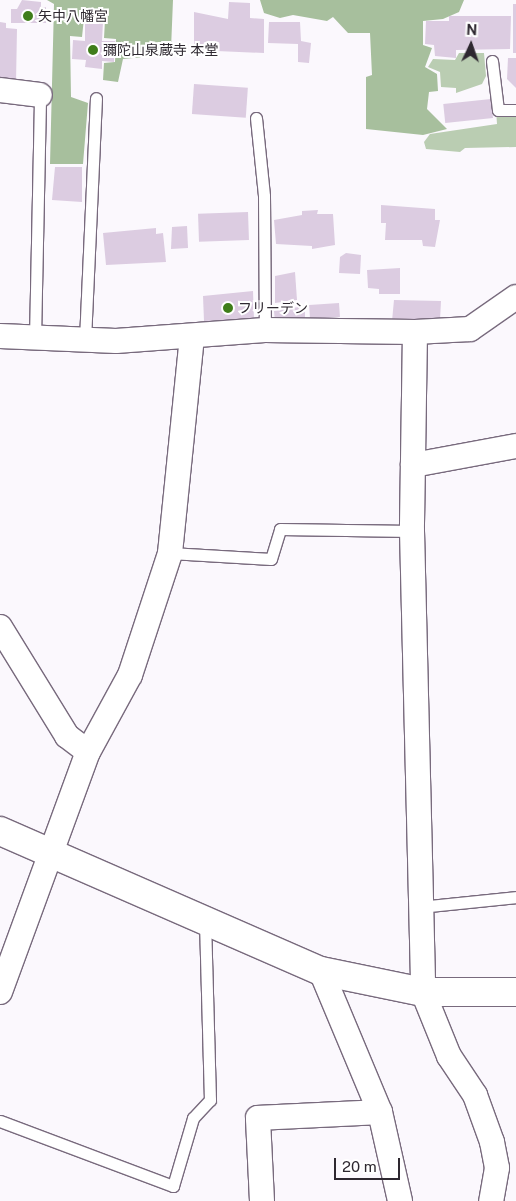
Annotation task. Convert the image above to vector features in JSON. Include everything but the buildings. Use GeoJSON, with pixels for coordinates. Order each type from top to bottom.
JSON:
{"type":"FeatureCollection","features":[{"type":"Feature","properties":{"kind":"street"},"geometry":{"type":"LineString","coordinates":[[0,90],[40,95]]}},
{"type":"Feature","properties":{"kind":"street"},"geometry":{"type":"LineString","coordinates":[[0,336],[85,340],[192,337],[265,330],[415,332],[470,329],[516,297]]}},
{"type":"Feature","properties":{"kind":"street"},"geometry":{"type":"LineString","coordinates":[[415,332],[412,531],[423,992],[449,1056],[475,1095],[492,1142],[497,1168],[491,1201]]}},
{"type":"Feature","properties":{"kind":"street"},"geometry":{"type":"LineString","coordinates":[[0,992],[88,752],[130,675],[170,553],[192,337]]}},
{"type":"Feature","properties":{"kind":"street"},"geometry":{"type":"LineString","coordinates":[[413,465],[516,446]]}},
{"type":"Feature","properties":{"kind":"street"},"geometry":{"type":"LineString","coordinates":[[0,627],[68,736],[88,752]]}},
{"type":"Feature","properties":{"kind":"street"},"geometry":{"type":"LineString","coordinates":[[0,831],[321,971],[423,992],[516,992]]}},
{"type":"Feature","properties":{"kind":"street"},"geometry":{"type":"LineString","coordinates":[[321,971],[380,1112],[400,1201]]}},
{"type":"Feature","properties":{"kind":"street"},"geometry":{"type":"LineString","coordinates":[[262,1201],[258,1118],[380,1112]]}},
{"type":"Feature","properties":{"kind":"lane"},"geometry":{"type":"LineString","coordinates":[[492,61],[498,110],[516,110]]}},
{"type":"Feature","properties":{"kind":"lane"},"geometry":{"type":"LineString","coordinates":[[34,338],[40,95]]}},
{"type":"Feature","properties":{"kind":"lane"},"geometry":{"type":"LineString","coordinates":[[85,340],[96,98]]}},
{"type":"Feature","properties":{"kind":"lane"},"geometry":{"type":"LineString","coordinates":[[256,118],[264,196],[265,330]]}},
{"type":"Feature","properties":{"kind":"lane"},"geometry":{"type":"LineString","coordinates":[[170,553],[272,559],[280,529],[412,531]]}},
{"type":"Feature","properties":{"kind":"lane"},"geometry":{"type":"LineString","coordinates":[[420,907],[516,897]]}},
{"type":"Feature","properties":{"kind":"lane"},"geometry":{"type":"LineString","coordinates":[[0,1121],[173,1186],[193,1118],[210,1100],[205,921]]}},
{"type":"Feature","properties":{"kind":"green space"},"geometry":{"type":"Polygon","coordinates":[[[47,0],[173,0],[171,49],[154,56],[123,59],[118,82],[103,80],[104,63],[115,62],[116,39],[104,38],[105,20],[84,18],[82,37],[70,36],[71,97],[88,103],[83,164],[50,164],[54,4],[47,0]]]}},
{"type":"Feature","properties":{"kind":"green space"},"geometry":{"type":"Polygon","coordinates":[[[260,0],[464,0],[459,12],[443,19],[423,21],[423,45],[432,48],[425,67],[437,74],[438,91],[429,92],[427,109],[447,129],[423,135],[366,129],[366,77],[372,75],[370,33],[348,33],[333,17],[327,21],[293,15],[280,18],[264,13],[260,0]]]}},
{"type":"Feature","properties":{"kind":"green space"},"geometry":{"type":"Polygon","coordinates":[[[459,53],[484,53],[486,76],[482,84],[456,93],[456,88],[441,87],[440,72],[428,67],[433,59],[455,60],[459,53]]]}},
{"type":"Feature","properties":{"kind":"green space"},"geometry":{"type":"Polygon","coordinates":[[[496,110],[516,114],[516,147],[465,148],[460,152],[426,149],[424,142],[430,134],[497,124],[496,110]]]}},
{"type":"Feature","properties":{"kind":"place","name":"矢中八幡宮"},"geometry":{"type":"Point","coordinates":[28,16]}},
{"type":"Feature","properties":{"kind":"place","name":"彌陀山泉蔵寺 本堂"},"geometry":{"type":"Point","coordinates":[93,50]}},
{"type":"Feature","properties":{"kind":"place","name":"フリーデン"},"geometry":{"type":"Point","coordinates":[228,308]}}]}
